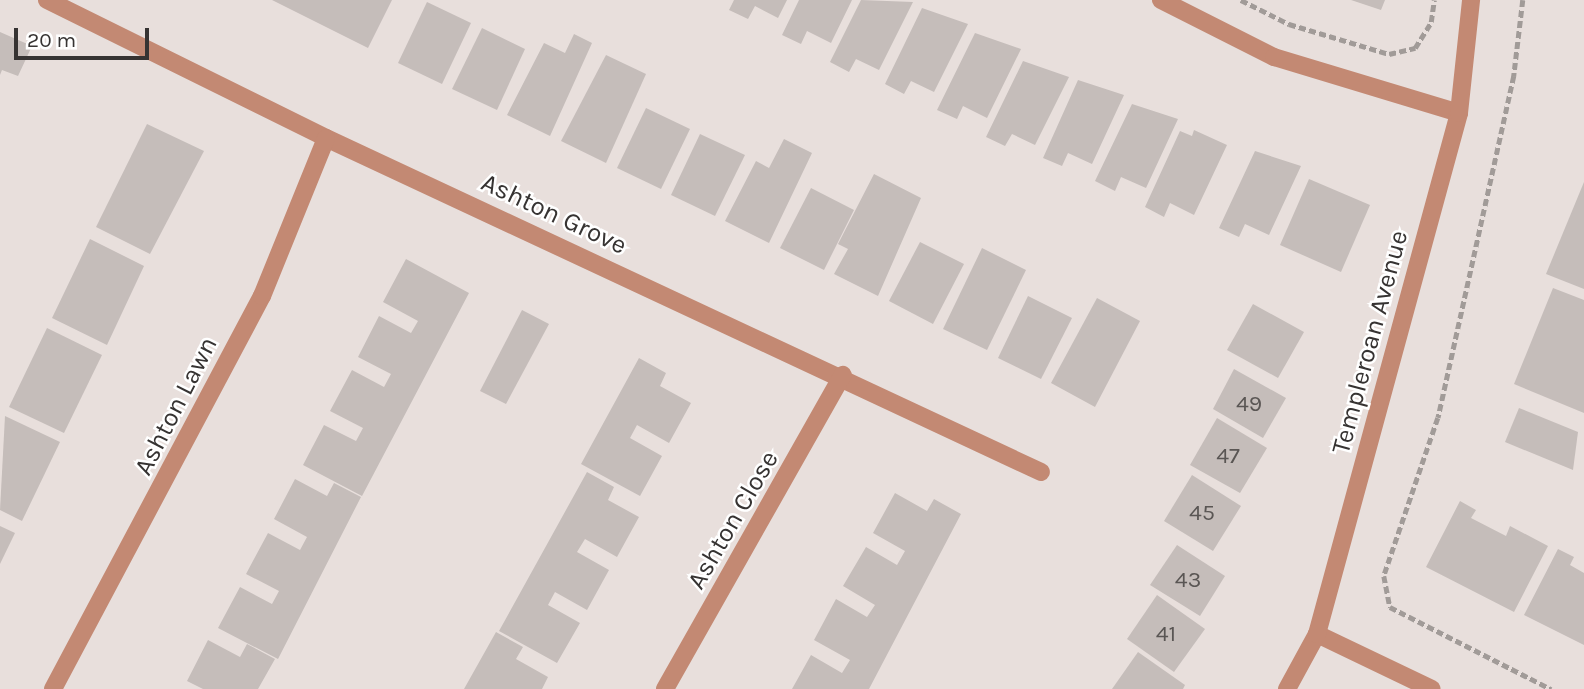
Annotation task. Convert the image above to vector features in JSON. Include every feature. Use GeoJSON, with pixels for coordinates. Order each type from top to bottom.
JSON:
{"type":"FeatureCollection","features":[{"type":"Feature","properties":{"kind":"street","name":"Ashton Grove"},"geometry":{"type":"LineString","coordinates":[[47,0],[326,138],[843,375],[1041,472]]}},
{"type":"Feature","properties":{"kind":"street"},"geometry":{"type":"LineString","coordinates":[[1161,0],[1273,57],[1459,113]]}},
{"type":"Feature","properties":{"kind":"street","name":"Templeroan Avenue"},"geometry":{"type":"LineString","coordinates":[[1287,689],[1317,634],[1459,113],[1471,0]]}},
{"type":"Feature","properties":{"kind":"street","name":"Ashton Lawn"},"geometry":{"type":"LineString","coordinates":[[53,689],[262,296],[326,138]]}},
{"type":"Feature","properties":{"kind":"street","name":"Ashton Close"},"geometry":{"type":"LineString","coordinates":[[665,689],[843,375]]}},
{"type":"Feature","properties":{"kind":"street"},"geometry":{"type":"LineString","coordinates":[[1317,634],[1432,689]]}},
{"type":"Feature","properties":{"kind":"path"},"geometry":{"type":"LineString","coordinates":[[1241,0],[1289,24],[1389,54],[1415,48],[1431,22],[1434,0]]}},
{"type":"Feature","properties":{"kind":"path"},"geometry":{"type":"LineString","coordinates":[[1523,0],[1514,76],[1438,418],[1384,576],[1390,607],[1551,689]]}},
{"type":"Feature","properties":{"kind":"building"},"geometry":{"type":"Polygon","coordinates":[[[272,0],[392,0],[368,48],[272,0]]]}},
{"type":"Feature","properties":{"kind":"building"},"geometry":{"type":"Polygon","coordinates":[[[734,0],[787,0],[778,18],[755,6],[748,19],[729,10],[734,0]]]}},
{"type":"Feature","properties":{"kind":"building"},"geometry":{"type":"Polygon","coordinates":[[[799,0],[852,0],[831,43],[807,31],[801,44],[782,35],[799,0]]]}},
{"type":"Feature","properties":{"kind":"building"},"geometry":{"type":"Polygon","coordinates":[[[861,0],[913,2],[879,70],[856,59],[849,72],[830,62],[861,0]]]}},
{"type":"Feature","properties":{"kind":"building"},"geometry":{"type":"Polygon","coordinates":[[[1351,0],[1385,0],[1381,10],[1351,0]]]}},
{"type":"Feature","properties":{"kind":"building"},"geometry":{"type":"Polygon","coordinates":[[[427,2],[471,23],[442,84],[398,63],[427,2]]]}},
{"type":"Feature","properties":{"kind":"building"},"geometry":{"type":"Polygon","coordinates":[[[922,8],[968,24],[934,92],[911,81],[904,94],[885,84],[922,8]]]}},
{"type":"Feature","properties":{"kind":"building"},"geometry":{"type":"Polygon","coordinates":[[[482,28],[525,49],[497,110],[452,89],[482,28]]]}},
{"type":"Feature","properties":{"kind":"building"},"geometry":{"type":"Polygon","coordinates":[[[0,32],[32,46],[18,76],[2,70],[0,75],[0,32]]]}},
{"type":"Feature","properties":{"kind":"building"},"geometry":{"type":"Polygon","coordinates":[[[975,33],[1021,49],[987,118],[963,106],[957,119],[937,110],[975,33]]]}},
{"type":"Feature","properties":{"kind":"building"},"geometry":{"type":"Polygon","coordinates":[[[574,34],[592,43],[550,136],[507,115],[544,43],[565,53],[574,34]]]}},
{"type":"Feature","properties":{"kind":"building"},"geometry":{"type":"Polygon","coordinates":[[[606,55],[646,74],[606,163],[561,141],[606,55]]]}},
{"type":"Feature","properties":{"kind":"building"},"geometry":{"type":"Polygon","coordinates":[[[1023,61],[1069,77],[1035,145],[1012,134],[1005,146],[986,137],[1023,61]]]}},
{"type":"Feature","properties":{"kind":"building"},"geometry":{"type":"Polygon","coordinates":[[[1078,80],[1124,95],[1092,164],[1068,153],[1062,166],[1043,158],[1078,80]]]}},
{"type":"Feature","properties":{"kind":"building"},"geometry":{"type":"Polygon","coordinates":[[[1132,104],[1178,119],[1146,188],[1121,177],[1115,191],[1095,181],[1132,104]]]}},
{"type":"Feature","properties":{"kind":"building"},"geometry":{"type":"Polygon","coordinates":[[[646,108],[690,129],[661,189],[617,168],[646,108]]]}},
{"type":"Feature","properties":{"kind":"building"},"geometry":{"type":"Polygon","coordinates":[[[147,124],[204,151],[150,254],[96,227],[147,124]]]}},
{"type":"Feature","properties":{"kind":"building"},"geometry":{"type":"Polygon","coordinates":[[[1194,130],[1227,145],[1194,215],[1170,203],[1164,217],[1145,207],[1180,131],[1192,136],[1194,130]]]}},
{"type":"Feature","properties":{"kind":"building"},"geometry":{"type":"Polygon","coordinates":[[[700,134],[745,155],[715,216],[671,195],[700,134]]]}},
{"type":"Feature","properties":{"kind":"building"},"geometry":{"type":"Polygon","coordinates":[[[784,139],[812,153],[769,243],[725,221],[756,161],[769,168],[784,139]]]}},
{"type":"Feature","properties":{"kind":"building"},"geometry":{"type":"Polygon","coordinates":[[[1255,151],[1301,166],[1269,235],[1245,224],[1239,237],[1219,228],[1255,151]]]}},
{"type":"Feature","properties":{"kind":"building"},"geometry":{"type":"Polygon","coordinates":[[[874,174],[921,198],[878,296],[834,274],[848,249],[838,244],[874,174]]]}},
{"type":"Feature","properties":{"kind":"building"},"geometry":{"type":"Polygon","coordinates":[[[1309,179],[1370,205],[1341,272],[1280,245],[1309,179]]]}},
{"type":"Feature","properties":{"kind":"building"},"geometry":{"type":"Polygon","coordinates":[[[1584,182],[1584,289],[1546,274],[1584,182]]]}},
{"type":"Feature","properties":{"kind":"building"},"geometry":{"type":"Polygon","coordinates":[[[811,188],[854,210],[824,270],[780,248],[811,188]]]}},
{"type":"Feature","properties":{"kind":"building"},"geometry":{"type":"Polygon","coordinates":[[[90,239],[144,266],[107,345],[52,318],[90,239]]]}},
{"type":"Feature","properties":{"kind":"building"},"geometry":{"type":"Polygon","coordinates":[[[920,242],[964,264],[933,324],[889,301],[920,242]]]}},
{"type":"Feature","properties":{"kind":"building"},"geometry":{"type":"Polygon","coordinates":[[[982,248],[1026,270],[987,350],[943,329],[982,248]]]}},
{"type":"Feature","properties":{"kind":"building"},"geometry":{"type":"Polygon","coordinates":[[[406,259],[469,293],[362,496],[303,465],[324,425],[356,441],[363,428],[330,411],[352,370],[384,387],[391,374],[358,357],[379,316],[411,333],[418,321],[383,302],[406,259]]]}},
{"type":"Feature","properties":{"kind":"building"},"geometry":{"type":"Polygon","coordinates":[[[1553,288],[1584,300],[1584,413],[1514,384],[1553,288]]]}},
{"type":"Feature","properties":{"kind":"building"},"geometry":{"type":"Polygon","coordinates":[[[1028,296],[1072,318],[1041,379],[998,358],[1028,296]]]}},
{"type":"Feature","properties":{"kind":"building"},"geometry":{"type":"Polygon","coordinates":[[[1097,298],[1140,321],[1095,407],[1051,383],[1097,298]]]}},
{"type":"Feature","properties":{"kind":"building"},"geometry":{"type":"Polygon","coordinates":[[[1253,304],[1304,332],[1278,378],[1227,350],[1253,304]]]}},
{"type":"Feature","properties":{"kind":"building"},"geometry":{"type":"Polygon","coordinates":[[[522,310],[549,324],[506,404],[480,391],[522,310]]]}},
{"type":"Feature","properties":{"kind":"building"},"geometry":{"type":"Polygon","coordinates":[[[47,328],[102,355],[64,433],[9,407],[47,328]]]}},
{"type":"Feature","properties":{"kind":"building"},"geometry":{"type":"Polygon","coordinates":[[[639,358],[666,373],[660,386],[691,403],[669,443],[637,425],[630,438],[662,456],[640,496],[581,464],[639,358]]]}},
{"type":"Feature","properties":{"kind":"building"},"geometry":{"type":"Polygon","coordinates":[[[1234,369],[1286,398],[1263,438],[1213,409],[1234,369]]]}},
{"type":"Feature","properties":{"kind":"building"},"geometry":{"type":"Polygon","coordinates":[[[1519,408],[1578,432],[1573,470],[1505,442],[1519,408]]]}},
{"type":"Feature","properties":{"kind":"building"},"geometry":{"type":"Polygon","coordinates":[[[5,416],[60,442],[22,521],[0,510],[5,416]]]}},
{"type":"Feature","properties":{"kind":"building"},"geometry":{"type":"Polygon","coordinates":[[[1217,418],[1267,448],[1240,493],[1190,465],[1217,418]]]}},
{"type":"Feature","properties":{"kind":"building"},"geometry":{"type":"Polygon","coordinates":[[[587,472],[614,487],[608,500],[639,517],[617,557],[585,539],[577,552],[609,570],[587,610],[555,592],[548,605],[580,623],[557,663],[499,631],[587,472]]]}},
{"type":"Feature","properties":{"kind":"building"},"geometry":{"type":"Polygon","coordinates":[[[1192,475],[1241,506],[1213,551],[1164,521],[1192,475]]]}},
{"type":"Feature","properties":{"kind":"building"},"geometry":{"type":"Polygon","coordinates":[[[295,479],[327,496],[334,483],[361,497],[278,659],[218,628],[240,587],[272,604],[279,591],[246,574],[268,533],[300,550],[307,537],[274,519],[295,479]]]}},
{"type":"Feature","properties":{"kind":"building"},"geometry":{"type":"Polygon","coordinates":[[[895,493],[927,511],[934,499],[961,514],[869,689],[792,689],[811,655],[842,673],[850,660],[814,640],[836,599],[867,617],[875,605],[843,586],[866,547],[897,565],[905,551],[873,533],[895,493]]]}},
{"type":"Feature","properties":{"kind":"building"},"geometry":{"type":"Polygon","coordinates":[[[1460,501],[1476,510],[1471,518],[1506,536],[1510,526],[1548,546],[1514,612],[1426,567],[1460,501]]]}},
{"type":"Feature","properties":{"kind":"building"},"geometry":{"type":"Polygon","coordinates":[[[0,526],[15,533],[0,564],[0,526]]]}},
{"type":"Feature","properties":{"kind":"building"},"geometry":{"type":"Polygon","coordinates":[[[1177,545],[1225,576],[1200,616],[1150,585],[1177,545]]]}},
{"type":"Feature","properties":{"kind":"building"},"geometry":{"type":"Polygon","coordinates":[[[1558,549],[1574,557],[1570,565],[1584,573],[1584,645],[1524,615],[1558,549]]]}},
{"type":"Feature","properties":{"kind":"building"},"geometry":{"type":"Polygon","coordinates":[[[1157,595],[1205,629],[1174,672],[1127,639],[1157,595]]]}},
{"type":"Feature","properties":{"kind":"building"},"geometry":{"type":"Polygon","coordinates":[[[496,632],[523,647],[516,659],[548,677],[542,689],[464,689],[496,632]]]}},
{"type":"Feature","properties":{"kind":"building"},"geometry":{"type":"Polygon","coordinates":[[[208,640],[240,657],[247,644],[275,659],[258,689],[203,689],[187,681],[208,640]]]}},
{"type":"Feature","properties":{"kind":"building"},"geometry":{"type":"Polygon","coordinates":[[[1138,652],[1185,685],[1183,689],[1112,689],[1138,652]]]}}]}
